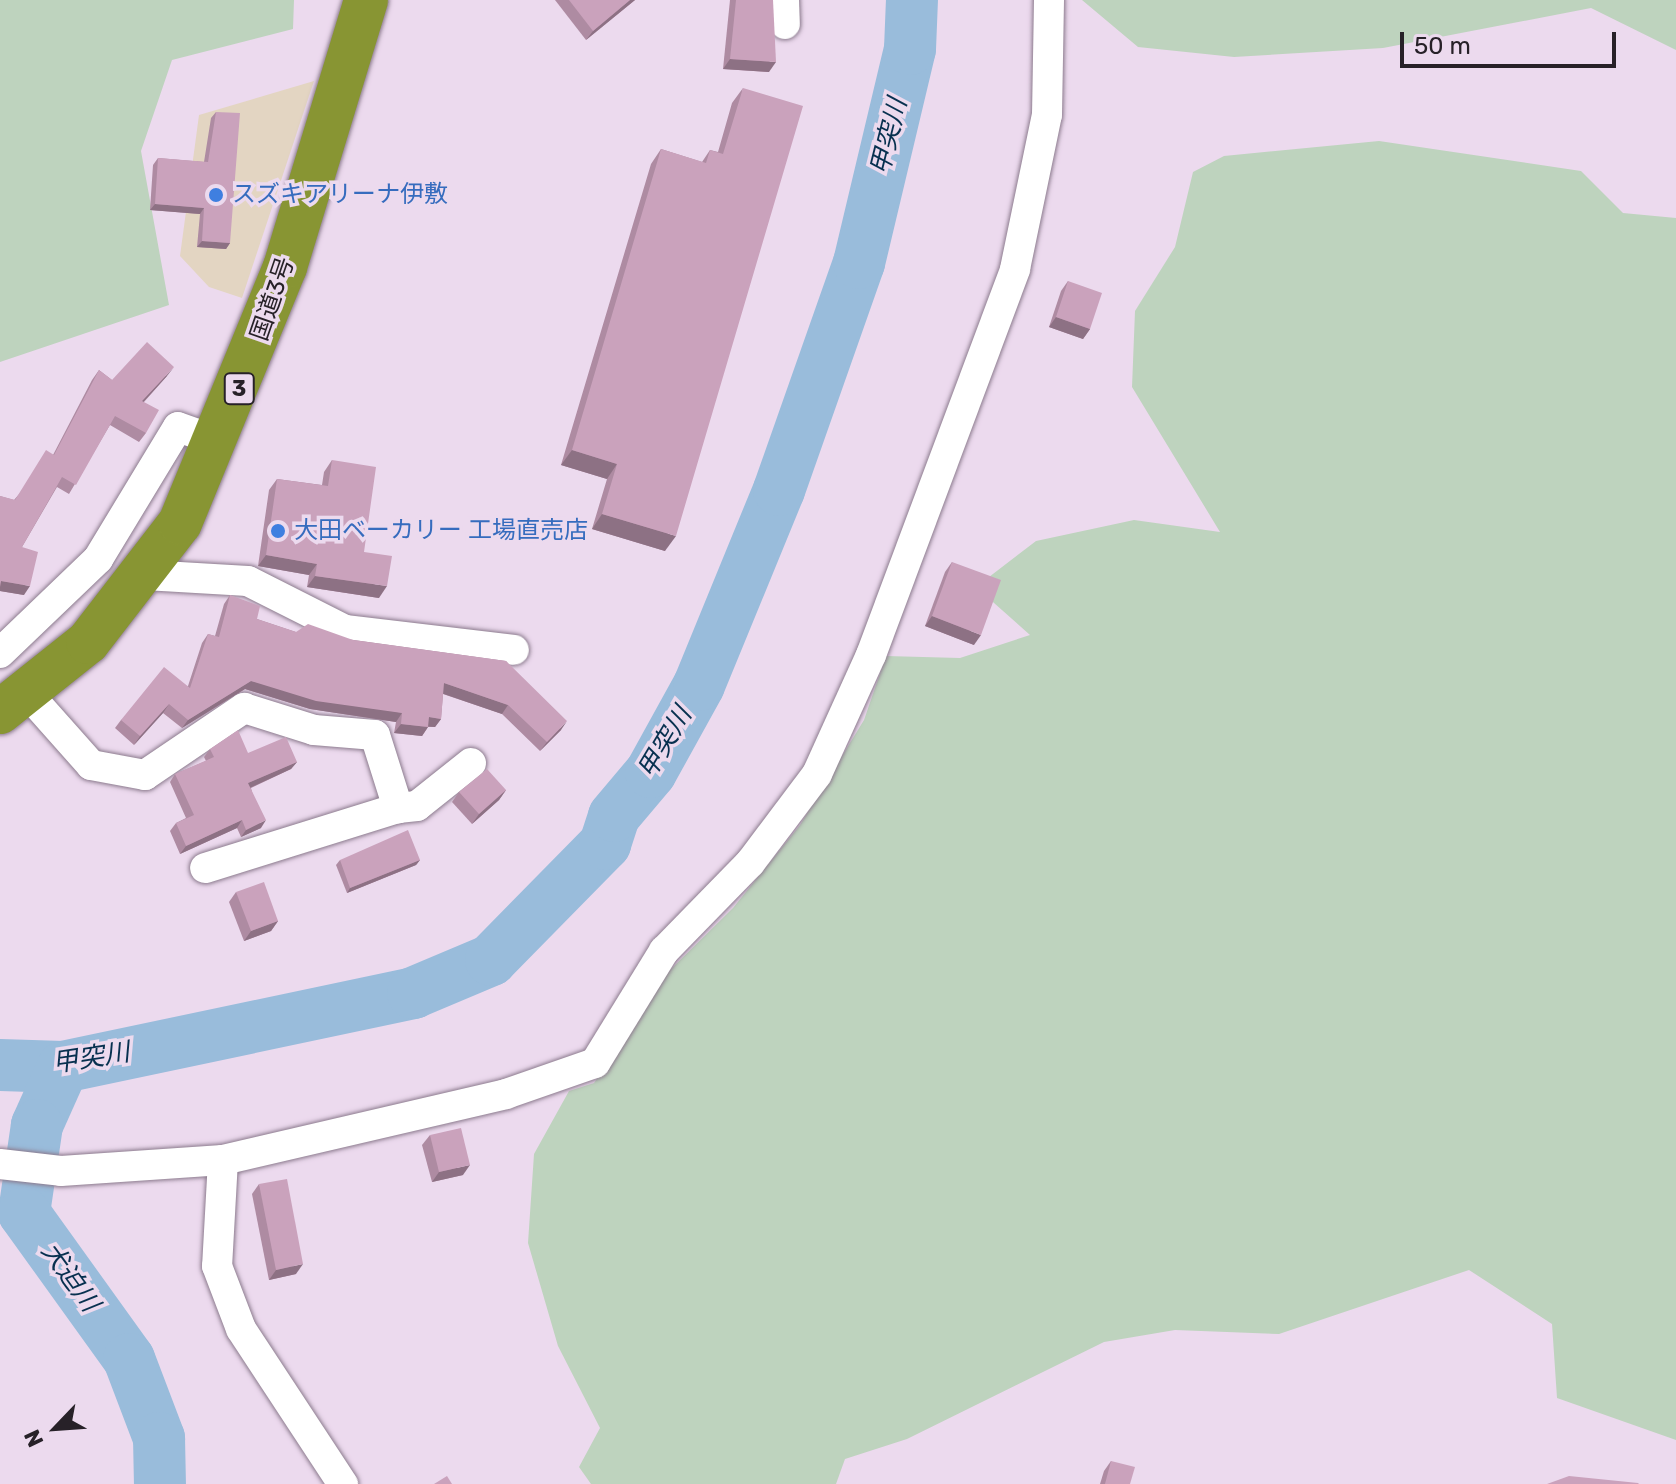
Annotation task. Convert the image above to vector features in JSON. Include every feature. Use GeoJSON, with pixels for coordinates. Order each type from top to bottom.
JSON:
{"type":"FeatureCollection","features":[{"type":"Feature","properties":{"kind":"highway","name":"国道3号"},"geometry":{"type":"LineString","coordinates":[[14,703],[88,642],[145,575],[180,523],[217,441],[285,267],[366,0]]}},
{"type":"Feature","properties":{"kind":"street"},"geometry":{"type":"LineString","coordinates":[[9,1163],[61,1171],[223,1160],[506,1094],[595,1063],[664,951],[750,863],[817,774],[871,655],[1015,269],[1047,115],[1049,0]]}},
{"type":"Feature","properties":{"kind":"street"},"geometry":{"type":"LineString","coordinates":[[0,653],[98,559],[178,427],[217,441]]}},
{"type":"Feature","properties":{"kind":"street"},"geometry":{"type":"LineString","coordinates":[[145,575],[248,581],[345,630],[514,650]]}},
{"type":"Feature","properties":{"kind":"street"},"geometry":{"type":"LineString","coordinates":[[14,703],[91,765],[145,775],[244,708],[314,730],[375,735],[398,808]]}},
{"type":"Feature","properties":{"kind":"street"},"geometry":{"type":"LineString","coordinates":[[205,868],[398,808],[417,806],[471,763]]}},
{"type":"Feature","properties":{"kind":"street"},"geometry":{"type":"LineString","coordinates":[[223,1160],[217,1266],[241,1329],[343,1484]]}},
{"type":"Feature","properties":{"kind":"shaded area"},"geometry":{"type":"Polygon","coordinates":[[[314,81],[242,298],[209,287],[180,256],[199,115],[314,81]]]}},
{"type":"Feature","properties":{"kind":"green space"},"geometry":{"type":"Polygon","coordinates":[[[0,0],[294,0],[293,29],[172,60],[141,151],[169,305],[0,362],[0,0]]]}},
{"type":"Feature","properties":{"kind":"green space"},"geometry":{"type":"Polygon","coordinates":[[[1082,0],[1676,0],[1676,50],[1591,8],[1383,48],[1234,57],[1138,47],[1082,0]]]}},
{"type":"Feature","properties":{"kind":"green space"},"geometry":{"type":"Polygon","coordinates":[[[1379,141],[1581,171],[1623,213],[1676,218],[1676,1440],[1557,1398],[1552,1324],[1469,1270],[1279,1334],[1175,1330],[1104,1342],[907,1439],[845,1459],[836,1484],[591,1484],[579,1467],[600,1428],[558,1346],[528,1243],[534,1154],[569,1091],[594,1083],[668,972],[733,908],[800,825],[864,720],[886,656],[960,658],[1030,635],[976,587],[1036,541],[1134,520],[1220,532],[1132,387],[1135,311],[1175,247],[1193,172],[1224,156],[1379,141]]]}},
{"type":"Feature","properties":{"kind":"building"},"geometry":{"type":"Polygon","coordinates":[[[569,0],[630,0],[593,31],[569,0]]]}},
{"type":"Feature","properties":{"kind":"building"},"geometry":{"type":"Polygon","coordinates":[[[736,0],[773,0],[776,62],[730,59],[736,0]]]}},
{"type":"Feature","properties":{"kind":"building"},"geometry":{"type":"Polygon","coordinates":[[[743,88],[803,106],[676,536],[602,514],[617,464],[572,450],[661,149],[706,163],[710,150],[723,154],[743,88]]]}},
{"type":"Feature","properties":{"kind":"building"},"geometry":{"type":"Polygon","coordinates":[[[216,112],[240,113],[230,243],[202,241],[204,208],[155,204],[158,158],[208,162],[216,112]]]}},
{"type":"Feature","properties":{"kind":"building"},"geometry":{"type":"Polygon","coordinates":[[[1068,281],[1102,293],[1090,329],[1056,317],[1068,281]]]}},
{"type":"Feature","properties":{"kind":"building"},"geometry":{"type":"Polygon","coordinates":[[[147,342],[174,367],[142,401],[159,410],[146,433],[115,416],[76,485],[62,477],[22,547],[38,552],[30,586],[1,581],[0,587],[0,496],[15,500],[46,450],[54,455],[99,370],[112,380],[147,342]]]}},
{"type":"Feature","properties":{"kind":"building"},"geometry":{"type":"Polygon","coordinates":[[[332,460],[376,467],[364,552],[392,556],[387,586],[315,576],[317,564],[266,555],[277,479],[328,486],[332,460]]]}},
{"type":"Feature","properties":{"kind":"building"},"geometry":{"type":"Polygon","coordinates":[[[952,562],[1001,580],[981,635],[932,616],[952,562]]]}},
{"type":"Feature","properties":{"kind":"building"},"geometry":{"type":"Polygon","coordinates":[[[230,595],[260,606],[257,619],[296,632],[308,624],[353,640],[506,661],[567,721],[547,742],[508,705],[444,683],[441,719],[429,717],[428,727],[401,724],[402,713],[316,701],[251,681],[188,720],[169,704],[140,736],[121,720],[164,667],[190,688],[208,634],[219,637],[230,595]]]}},
{"type":"Feature","properties":{"kind":"building"},"geometry":{"type":"Polygon","coordinates":[[[238,730],[248,753],[286,737],[297,762],[248,783],[266,820],[246,830],[242,820],[186,846],[176,823],[194,815],[175,774],[214,757],[210,749],[238,730]]]}},
{"type":"Feature","properties":{"kind":"building"},"geometry":{"type":"Polygon","coordinates":[[[487,769],[506,790],[479,814],[459,792],[487,769]]]}},
{"type":"Feature","properties":{"kind":"building"},"geometry":{"type":"Polygon","coordinates":[[[408,830],[420,860],[350,888],[340,860],[408,830]]]}},
{"type":"Feature","properties":{"kind":"building"},"geometry":{"type":"Polygon","coordinates":[[[264,882],[278,921],[251,931],[236,892],[264,882]]]}},
{"type":"Feature","properties":{"kind":"building"},"geometry":{"type":"Polygon","coordinates":[[[461,1128],[470,1165],[439,1172],[430,1135],[461,1128]]]}},
{"type":"Feature","properties":{"kind":"building"},"geometry":{"type":"Polygon","coordinates":[[[287,1179],[303,1264],[276,1270],[259,1184],[287,1179]]]}},
{"type":"Feature","properties":{"kind":"building"},"geometry":{"type":"Polygon","coordinates":[[[1111,1461],[1135,1467],[1130,1484],[1105,1484],[1111,1461]]]}},
{"type":"Feature","properties":{"kind":"building"},"geometry":{"type":"Polygon","coordinates":[[[447,1476],[452,1484],[434,1484],[447,1476]]]}},
{"type":"Feature","properties":{"kind":"building"},"geometry":{"type":"Polygon","coordinates":[[[1569,1476],[1638,1483],[1639,1484],[1547,1484],[1569,1476]]]}},
{"type":"Feature","properties":{"kind":"waterway","name":"甲突川"},"geometry":{"type":"LineString","coordinates":[[0,1065],[63,1067],[413,993],[491,960],[605,844],[614,816],[651,772],[699,685],[779,490],[859,263],[910,49],[912,0]]}},
{"type":"Feature","properties":{"kind":"waterway","name":"犬迫川"},"geometry":{"type":"LineString","coordinates":[[63,1067],[37,1125],[24,1213],[129,1359],[159,1438],[160,1484]]}},
{"type":"Feature","properties":{"kind":"place","name":"スズキアリーナ伊敷"},"geometry":{"type":"Point","coordinates":[216,195]}},
{"type":"Feature","properties":{"kind":"place","name":"大田ベーカリー 工場直売店"},"geometry":{"type":"Point","coordinates":[278,531]}}]}
